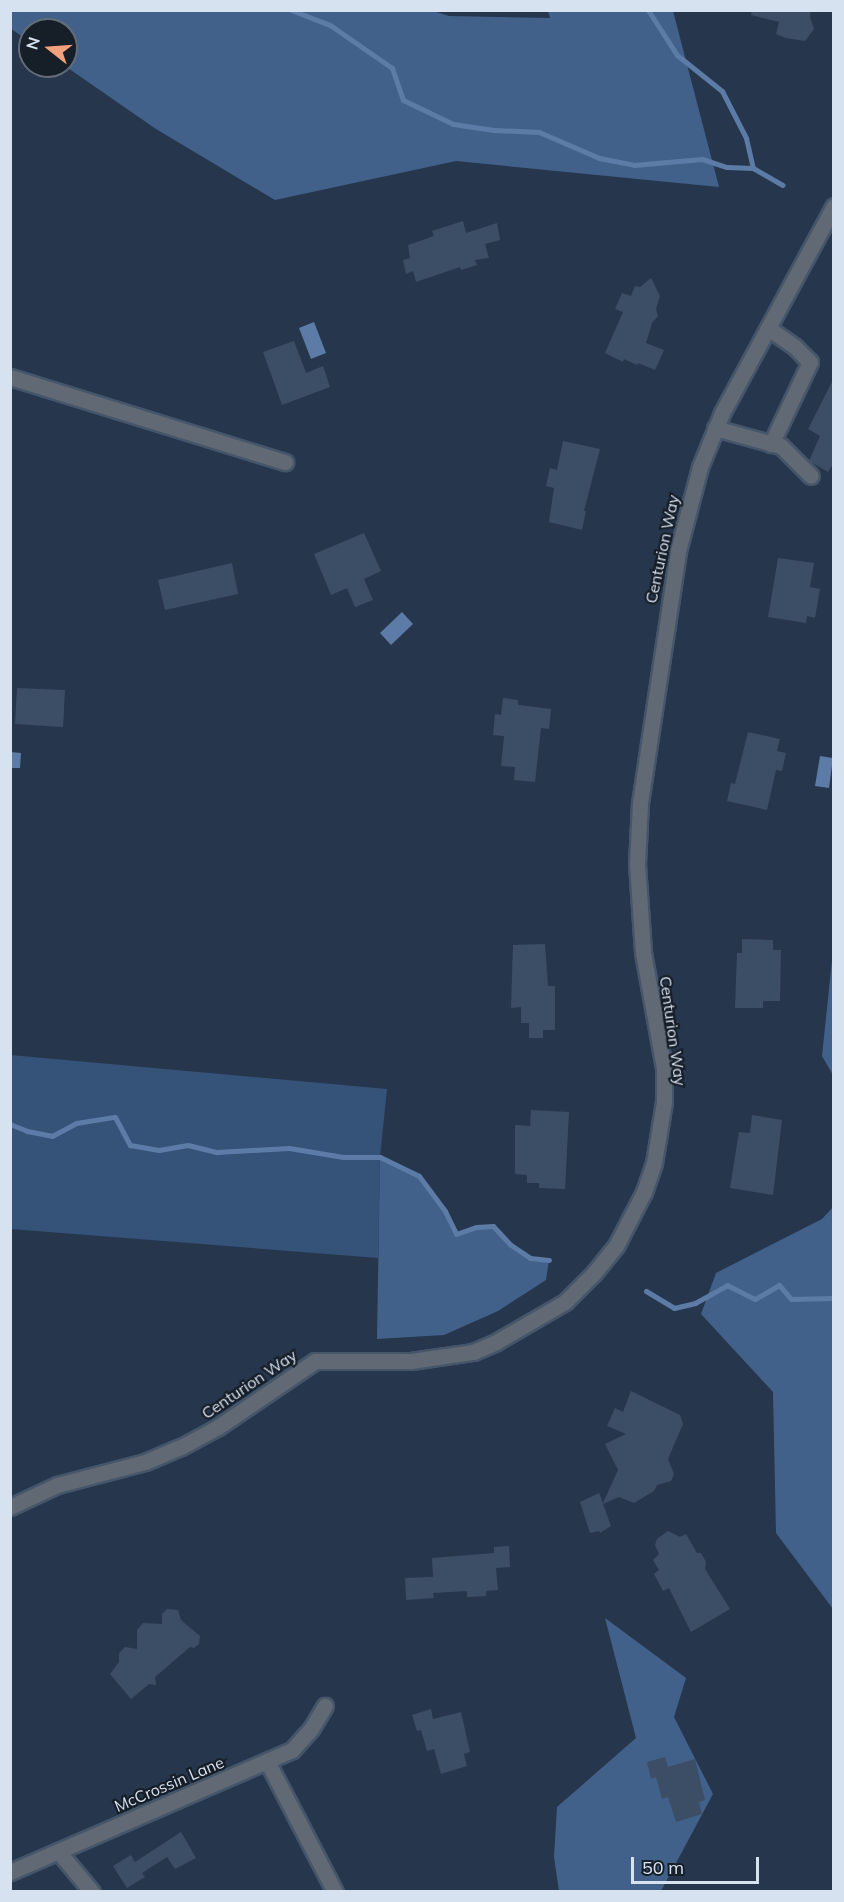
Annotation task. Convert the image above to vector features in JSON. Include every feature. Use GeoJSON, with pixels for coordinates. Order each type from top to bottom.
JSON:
{"type":"FeatureCollection","features":[{"type":"Feature","properties":{"kind":"street","name":"Centurion Way"},"geometry":{"type":"LineString","coordinates":[[10,1507],[57,1485],[145,1462],[181,1447],[218,1427],[315,1361],[420,1360],[472,1352],[496,1342],[565,1302],[594,1274],[616,1246],[644,1192],[654,1163],[662,1121],[664,1068],[643,952],[637,864],[640,803],[678,550],[700,467],[716,429],[834,206]]}},
{"type":"Feature","properties":{"kind":"street"},"geometry":{"type":"LineString","coordinates":[[768,328],[795,346],[810,362],[771,444]]}},
{"type":"Feature","properties":{"kind":"street"},"geometry":{"type":"LineString","coordinates":[[10,377],[285,462]]}},
{"type":"Feature","properties":{"kind":"street"},"geometry":{"type":"LineString","coordinates":[[716,429],[781,446],[811,476]]}},
{"type":"Feature","properties":{"kind":"street","name":"McCrossin Lane"},"geometry":{"type":"LineString","coordinates":[[10,1872],[292,1750],[311,1729],[325,1706]]}},
{"type":"Feature","properties":{"kind":"street"},"geometry":{"type":"LineString","coordinates":[[267,1761],[335,1892]]}},
{"type":"Feature","properties":{"kind":"street"},"geometry":{"type":"LineString","coordinates":[[58,1851],[92,1892]]}},
{"type":"Feature","properties":{"kind":"shaded area"},"geometry":{"type":"Polygon","coordinates":[[[11,10],[433,11],[449,16],[550,18],[548,11],[673,11],[719,187],[456,161],[275,200],[156,129],[78,75],[78,18],[18,18],[18,34],[10,28],[11,10]]]}},
{"type":"Feature","properties":{"kind":"shaded area"},"geometry":{"type":"Polygon","coordinates":[[[314,322],[326,353],[311,359],[299,328],[314,322]]]}},
{"type":"Feature","properties":{"kind":"shaded area"},"geometry":{"type":"Polygon","coordinates":[[[402,612],[413,624],[391,645],[380,633],[402,612]]]}},
{"type":"Feature","properties":{"kind":"shaded area"},"geometry":{"type":"Polygon","coordinates":[[[11,752],[21,753],[20,768],[11,768],[11,752]]]}},
{"type":"Feature","properties":{"kind":"shaded area"},"geometry":{"type":"Polygon","coordinates":[[[820,756],[833,758],[829,788],[815,786],[820,756]]]}},
{"type":"Feature","properties":{"kind":"shaded area"},"geometry":{"type":"Polygon","coordinates":[[[833,951],[833,1075],[822,1056],[833,951]]]}},
{"type":"Feature","properties":{"kind":"shaded area"},"geometry":{"type":"Polygon","coordinates":[[[10,1055],[387,1089],[380,1157],[378,1258],[11,1229],[10,1055]]]}},
{"type":"Feature","properties":{"kind":"shaded area"},"geometry":{"type":"Polygon","coordinates":[[[380,1157],[419,1176],[445,1211],[456,1234],[476,1227],[493,1226],[511,1245],[530,1257],[549,1260],[546,1280],[498,1311],[444,1335],[377,1339],[380,1157]]]}},
{"type":"Feature","properties":{"kind":"shaded area"},"geometry":{"type":"Polygon","coordinates":[[[833,1207],[833,1609],[776,1533],[773,1392],[701,1314],[716,1273],[822,1219],[833,1207]]]}},
{"type":"Feature","properties":{"kind":"shaded area"},"geometry":{"type":"Polygon","coordinates":[[[605,1618],[686,1678],[674,1717],[713,1794],[661,1891],[559,1891],[554,1857],[557,1807],[636,1738],[605,1618]]]}},
{"type":"Feature","properties":{"kind":"building"},"geometry":{"type":"Polygon","coordinates":[[[752,10],[811,10],[810,17],[814,29],[805,41],[786,38],[776,34],[779,22],[751,15],[752,10]]]}},
{"type":"Feature","properties":{"kind":"building"},"geometry":{"type":"Polygon","coordinates":[[[463,221],[466,233],[497,223],[500,240],[485,244],[489,258],[475,260],[477,265],[461,270],[460,267],[416,282],[413,271],[406,274],[403,260],[410,258],[408,245],[434,236],[432,231],[463,221]]]}},
{"type":"Feature","properties":{"kind":"building"},"geometry":{"type":"Polygon","coordinates":[[[651,278],[660,296],[656,309],[658,316],[652,323],[646,343],[664,350],[655,370],[624,359],[623,362],[605,353],[623,312],[615,309],[622,293],[631,296],[635,286],[640,287],[651,278]]]}},
{"type":"Feature","properties":{"kind":"building"},"geometry":{"type":"Polygon","coordinates":[[[294,341],[306,373],[323,366],[330,387],[282,405],[263,352],[294,341]]]}},
{"type":"Feature","properties":{"kind":"building"},"geometry":{"type":"Polygon","coordinates":[[[834,378],[834,463],[828,472],[809,461],[820,436],[808,429],[834,378]]]}},
{"type":"Feature","properties":{"kind":"building"},"geometry":{"type":"Polygon","coordinates":[[[563,441],[600,449],[584,511],[586,511],[582,530],[549,522],[554,488],[546,486],[550,468],[557,470],[563,441]]]}},
{"type":"Feature","properties":{"kind":"building"},"geometry":{"type":"Polygon","coordinates":[[[364,533],[381,571],[364,579],[373,600],[355,607],[347,588],[331,595],[314,554],[364,533]]]}},
{"type":"Feature","properties":{"kind":"building"},"geometry":{"type":"Polygon","coordinates":[[[778,558],[814,563],[810,587],[820,589],[815,618],[807,616],[806,623],[768,617],[778,558]]]}},
{"type":"Feature","properties":{"kind":"building"},"geometry":{"type":"Polygon","coordinates":[[[232,563],[238,594],[165,610],[158,580],[232,563]]]}},
{"type":"Feature","properties":{"kind":"building"},"geometry":{"type":"Polygon","coordinates":[[[17,688],[65,690],[63,727],[15,724],[17,688]]]}},
{"type":"Feature","properties":{"kind":"building"},"geometry":{"type":"Polygon","coordinates":[[[503,698],[518,700],[518,705],[551,709],[549,729],[541,728],[535,782],[514,780],[515,767],[501,766],[504,736],[493,735],[495,714],[501,715],[503,698]]]}},
{"type":"Feature","properties":{"kind":"building"},"geometry":{"type":"Polygon","coordinates":[[[748,732],[780,739],[777,751],[786,753],[782,771],[776,770],[767,810],[727,801],[731,783],[735,784],[748,732]]]}},
{"type":"Feature","properties":{"kind":"building"},"geometry":{"type":"Polygon","coordinates":[[[742,939],[773,940],[773,950],[781,950],[780,1001],[763,1001],[763,1008],[735,1008],[737,953],[742,953],[742,939]]]}},
{"type":"Feature","properties":{"kind":"building"},"geometry":{"type":"Polygon","coordinates":[[[545,944],[548,986],[555,986],[555,1030],[543,1030],[543,1038],[529,1038],[529,1023],[521,1023],[521,1007],[511,1008],[513,945],[545,944]]]}},
{"type":"Feature","properties":{"kind":"building"},"geometry":{"type":"Polygon","coordinates":[[[531,1110],[569,1112],[565,1189],[539,1188],[539,1183],[527,1183],[527,1175],[515,1174],[515,1125],[530,1126],[531,1110]]]}},
{"type":"Feature","properties":{"kind":"building"},"geometry":{"type":"Polygon","coordinates":[[[752,1115],[782,1120],[773,1195],[730,1188],[739,1132],[750,1133],[752,1115]]]}},
{"type":"Feature","properties":{"kind":"building"},"geometry":{"type":"Polygon","coordinates":[[[631,1391],[680,1415],[683,1424],[668,1459],[674,1474],[671,1481],[657,1485],[654,1491],[634,1503],[619,1497],[603,1504],[611,1526],[600,1533],[599,1531],[590,1533],[580,1502],[599,1493],[603,1503],[618,1470],[605,1444],[626,1434],[607,1426],[615,1408],[623,1412],[631,1391]]]}},
{"type":"Feature","properties":{"kind":"building"},"geometry":{"type":"Polygon","coordinates":[[[668,1531],[680,1537],[686,1534],[697,1553],[701,1553],[706,1562],[705,1569],[730,1609],[691,1632],[669,1588],[663,1591],[654,1574],[659,1570],[653,1560],[659,1554],[655,1545],[657,1539],[668,1531]]]}},
{"type":"Feature","properties":{"kind":"building"},"geometry":{"type":"Polygon","coordinates":[[[509,1546],[510,1567],[496,1568],[498,1590],[486,1591],[486,1596],[467,1597],[467,1591],[433,1593],[434,1598],[406,1600],[405,1578],[433,1577],[432,1558],[494,1553],[494,1547],[509,1546]]]}},
{"type":"Feature","properties":{"kind":"building"},"geometry":{"type":"Polygon","coordinates":[[[167,1609],[178,1610],[181,1620],[200,1636],[199,1644],[194,1648],[190,1647],[155,1677],[156,1685],[149,1684],[131,1699],[110,1674],[119,1662],[119,1653],[125,1647],[137,1649],[137,1630],[143,1623],[162,1624],[162,1614],[167,1609]]]}},
{"type":"Feature","properties":{"kind":"building"},"geometry":{"type":"Polygon","coordinates":[[[431,1709],[433,1719],[461,1712],[470,1752],[464,1754],[467,1766],[441,1774],[434,1749],[427,1751],[421,1730],[417,1731],[412,1715],[431,1709]]]}},
{"type":"Feature","properties":{"kind":"building"},"geometry":{"type":"Polygon","coordinates":[[[665,1757],[668,1767],[695,1759],[705,1800],[699,1802],[702,1814],[676,1822],[668,1797],[662,1799],[656,1777],[651,1779],[647,1762],[665,1757]]]}},
{"type":"Feature","properties":{"kind":"building"},"geometry":{"type":"Polygon","coordinates":[[[181,1832],[196,1858],[175,1869],[167,1857],[142,1873],[145,1877],[127,1888],[113,1866],[131,1855],[135,1862],[181,1832]]]}},
{"type":"Feature","properties":{"kind":"waterway"},"geometry":{"type":"LineString","coordinates":[[291,10],[330,25],[392,68],[403,100],[453,124],[494,130],[539,132],[599,158],[634,165],[702,159],[727,167],[753,168],[783,185]]}},
{"type":"Feature","properties":{"kind":"waterway"},"geometry":{"type":"LineString","coordinates":[[648,10],[677,55],[722,91],[746,138],[753,168]]}},
{"type":"Feature","properties":{"kind":"waterway"},"geometry":{"type":"LineString","coordinates":[[10,1124],[27,1131],[52,1136],[76,1123],[115,1117],[130,1145],[159,1150],[188,1145],[217,1152],[289,1148],[343,1157],[380,1157],[419,1176],[445,1211],[456,1234],[476,1227],[493,1226],[511,1245],[530,1258],[549,1260]]}},
{"type":"Feature","properties":{"kind":"waterway"},"geometry":{"type":"LineString","coordinates":[[646,1291],[674,1308],[695,1303],[727,1285],[755,1299],[779,1285],[791,1299],[834,1298]]}}]}
